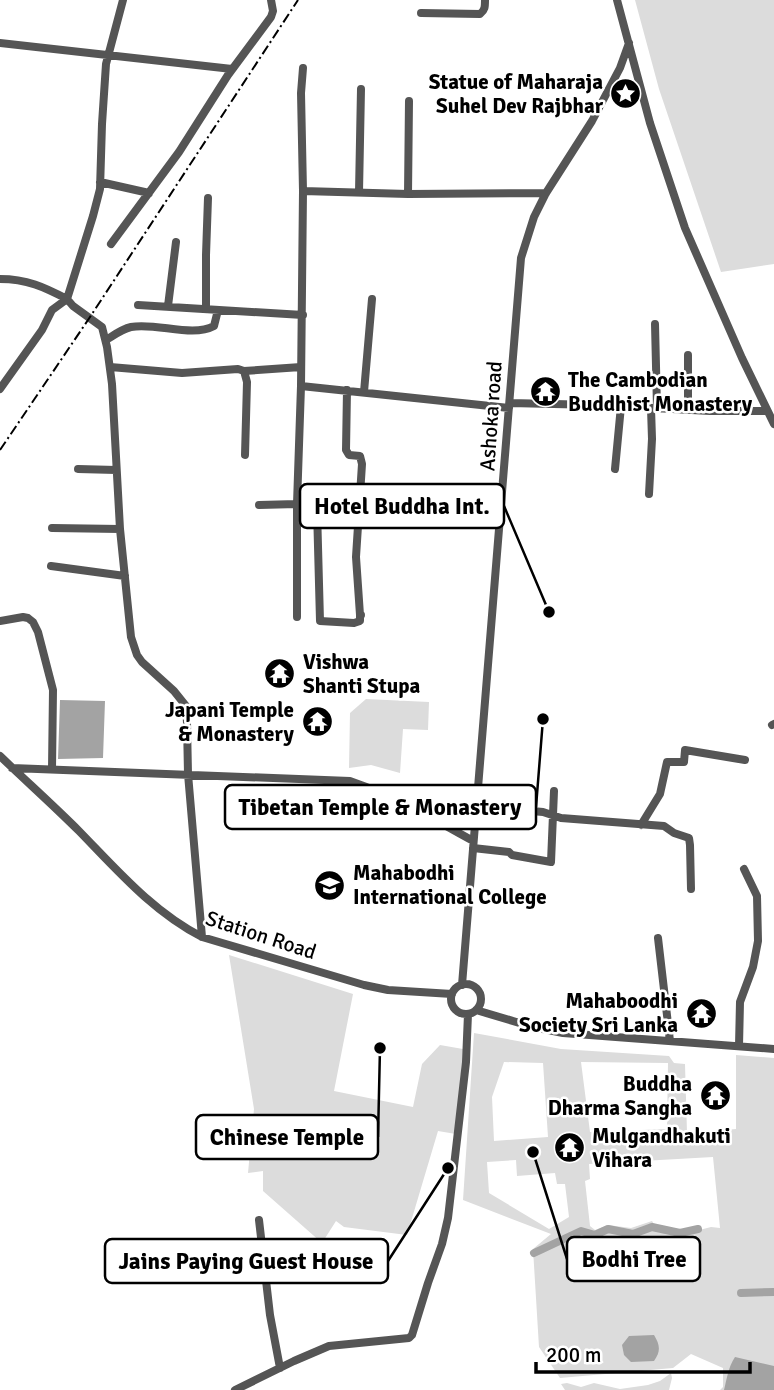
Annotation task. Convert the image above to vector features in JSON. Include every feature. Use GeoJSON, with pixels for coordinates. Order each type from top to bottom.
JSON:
{"type":"FeatureCollection","features":[{"type":"Feature","properties":{"kind":"street"},"geometry":{"type":"LineString","coordinates":[[0,389],[42,330],[52,310],[67,299],[95,209],[100,182],[108,55],[123,0]]}},
{"type":"Feature","properties":{"kind":"street"},"geometry":{"type":"LineString","coordinates":[[111,244],[179,152],[232,69],[271,17],[271,0]]}},
{"type":"Feature","properties":{"kind":"street"},"geometry":{"type":"LineString","coordinates":[[421,13],[475,15],[484,11],[485,0]]}},
{"type":"Feature","properties":{"kind":"street"},"geometry":{"type":"LineString","coordinates":[[617,0],[650,123],[685,228],[736,346],[774,424]]}},
{"type":"Feature","properties":{"kind":"street"},"geometry":{"type":"LineString","coordinates":[[0,43],[232,69]]}},
{"type":"Feature","properties":{"kind":"street","name":"Ashoka road"},"geometry":{"type":"LineString","coordinates":[[462,985],[521,258],[534,216],[545,193],[592,121],[620,68],[629,43]]}},
{"type":"Feature","properties":{"kind":"street"},"geometry":{"type":"LineString","coordinates":[[297,617],[296,504],[303,315],[303,68]]}},
{"type":"Feature","properties":{"kind":"street"},"geometry":{"type":"LineString","coordinates":[[359,192],[361,89]]}},
{"type":"Feature","properties":{"kind":"street"},"geometry":{"type":"LineString","coordinates":[[408,194],[409,101]]}},
{"type":"Feature","properties":{"kind":"street"},"geometry":{"type":"LineString","coordinates":[[100,182],[149,193]]}},
{"type":"Feature","properties":{"kind":"street"},"geometry":{"type":"LineString","coordinates":[[303,191],[408,194],[545,193]]}},
{"type":"Feature","properties":{"kind":"street"},"geometry":{"type":"LineString","coordinates":[[206,309],[208,198]]}},
{"type":"Feature","properties":{"kind":"street"},"geometry":{"type":"LineString","coordinates":[[168,306],[176,242]]}},
{"type":"Feature","properties":{"kind":"street"},"geometry":{"type":"LineString","coordinates":[[0,279],[18,279],[67,299],[102,327],[106,340],[131,637],[142,662],[174,691],[186,706],[188,774],[202,937]]}},
{"type":"Feature","properties":{"kind":"street"},"geometry":{"type":"LineString","coordinates":[[364,392],[372,299]]}},
{"type":"Feature","properties":{"kind":"street"},"geometry":{"type":"LineString","coordinates":[[138,305],[303,315]]}},
{"type":"Feature","properties":{"kind":"street"},"geometry":{"type":"LineString","coordinates":[[106,340],[128,327],[143,325],[208,330],[214,326],[218,310]]}},
{"type":"Feature","properties":{"kind":"street"},"geometry":{"type":"LineString","coordinates":[[649,494],[654,408],[654,324]]}},
{"type":"Feature","properties":{"kind":"street"},"geometry":{"type":"LineString","coordinates":[[688,355],[688,410]]}},
{"type":"Feature","properties":{"kind":"street"},"geometry":{"type":"LineString","coordinates":[[110,367],[183,373],[301,367]]}},
{"type":"Feature","properties":{"kind":"street"},"geometry":{"type":"LineString","coordinates":[[244,371],[247,382],[245,455]]}},
{"type":"Feature","properties":{"kind":"street"},"geometry":{"type":"LineString","coordinates":[[301,386],[509,406],[621,406],[768,411]]}},
{"type":"Feature","properties":{"kind":"street"},"geometry":{"type":"LineString","coordinates":[[259,505],[315,504],[320,621],[360,621],[356,557],[362,464],[360,456],[349,455],[346,450],[347,390]]}},
{"type":"Feature","properties":{"kind":"street"},"geometry":{"type":"LineString","coordinates":[[615,469],[621,406]]}},
{"type":"Feature","properties":{"kind":"street"},"geometry":{"type":"LineString","coordinates":[[78,469],[116,470]]}},
{"type":"Feature","properties":{"kind":"street"},"geometry":{"type":"LineString","coordinates":[[52,528],[120,529]]}},
{"type":"Feature","properties":{"kind":"street"},"geometry":{"type":"LineString","coordinates":[[51,566],[125,576]]}},
{"type":"Feature","properties":{"kind":"street"},"geometry":{"type":"LineString","coordinates":[[0,621],[23,617],[30,619],[38,632],[53,690],[52,769]]}},
{"type":"Feature","properties":{"kind":"street"},"geometry":{"type":"LineString","coordinates":[[641,825],[660,794],[667,762],[684,762],[685,750],[745,760]]}},
{"type":"Feature","properties":{"kind":"street","name":"Station Road"},"geometry":{"type":"LineString","coordinates":[[0,756],[145,897],[181,926],[202,937],[364,985],[388,990],[452,994]]}},
{"type":"Feature","properties":{"kind":"street"},"geometry":{"type":"LineString","coordinates":[[12,768],[350,781],[424,813],[473,845],[551,862],[554,791]]}},
{"type":"Feature","properties":{"kind":"street"},"geometry":{"type":"LineString","coordinates":[[476,806],[543,812],[561,818],[664,826],[674,834],[688,838],[691,888]]}},
{"type":"Feature","properties":{"kind":"street"},"geometry":{"type":"LineString","coordinates":[[739,1046],[740,1002],[753,967],[758,941],[757,896],[744,869]]}},
{"type":"Feature","properties":{"kind":"street"},"geometry":{"type":"LineString","coordinates":[[658,939],[670,1041]]}},
{"type":"Feature","properties":{"kind":"street"},"geometry":{"type":"LineString","coordinates":[[235,1390],[329,1346],[409,1338],[412,1335],[449,1218],[472,1012],[481,1001],[479,992],[471,986],[457,987],[451,1000],[454,1009],[463,1014],[472,1012],[550,1031],[582,1035],[774,1049]]}},
{"type":"Feature","properties":{"kind":"street"},"geometry":{"type":"LineString","coordinates":[[259,1220],[279,1368]]}},
{"type":"Feature","properties":{"kind":"street"},"geometry":{"type":"LineString","coordinates":[[263,1256],[299,1255]]}},
{"type":"Feature","properties":{"kind":"shaded area"},"geometry":{"type":"Polygon","coordinates":[[[635,0],[774,0],[774,264],[721,272],[659,89],[635,0]]]}},
{"type":"Feature","properties":{"kind":"shaded area"},"geometry":{"type":"Polygon","coordinates":[[[366,699],[429,702],[428,730],[403,729],[400,773],[371,765],[349,768],[350,713],[366,699]]]}},
{"type":"Feature","properties":{"kind":"shaded area"},"geometry":{"type":"Polygon","coordinates":[[[60,700],[105,701],[103,758],[58,759],[60,700]]]}},
{"type":"Feature","properties":{"kind":"shaded area"},"geometry":{"type":"Polygon","coordinates":[[[229,955],[353,994],[334,1091],[413,1107],[422,1064],[440,1045],[463,1049],[456,1134],[438,1131],[407,1235],[344,1227],[336,1221],[322,1243],[263,1191],[263,1171],[248,1173],[254,1109],[229,955]]]}},
{"type":"Feature","properties":{"kind":"shaded area"},"geometry":{"type":"Polygon","coordinates":[[[474,1033],[561,1049],[669,1056],[674,1063],[685,1064],[687,1133],[736,1129],[736,1055],[774,1058],[774,1390],[720,1390],[723,1387],[723,1368],[691,1354],[673,1368],[560,1378],[539,1347],[533,1249],[551,1234],[463,1200],[474,1033]],[[504,1062],[492,1097],[494,1141],[548,1137],[543,1063],[504,1062]],[[581,1062],[590,1132],[667,1129],[668,1063],[581,1062]],[[713,1157],[589,1164],[590,1179],[585,1181],[590,1226],[595,1230],[608,1225],[631,1228],[652,1221],[659,1232],[684,1234],[711,1227],[720,1228],[713,1157]],[[516,1160],[487,1162],[489,1193],[549,1229],[569,1217],[565,1184],[557,1184],[555,1173],[517,1176],[516,1160]]]}},
{"type":"Feature","properties":{"kind":"shaded area"},"geometry":{"type":"Polygon","coordinates":[[[654,1335],[659,1348],[654,1361],[631,1362],[624,1355],[622,1345],[629,1336],[654,1335]]]}},
{"type":"Feature","properties":{"kind":"shaded area"},"geometry":{"type":"Polygon","coordinates":[[[735,1357],[774,1366],[774,1390],[724,1390],[735,1357]]]}},
{"type":"Feature","properties":{"kind":"shaded area"},"geometry":{"type":"Polygon","coordinates":[[[671,1373],[669,1390],[565,1390],[561,1384],[581,1387],[594,1383],[620,1389],[648,1385],[671,1373]]]}},
{"type":"Feature","properties":{"kind":"waterway"},"geometry":{"type":"LineString","coordinates":[[534,1253],[581,1231],[595,1235],[608,1229],[633,1234],[652,1227],[680,1233],[698,1229]]}},
{"type":"Feature","properties":{"kind":"waterway"},"geometry":{"type":"LineString","coordinates":[[741,1293],[774,1292]]}},
{"type":"Feature","properties":{"kind":"railway"},"geometry":{"type":"LineString","coordinates":[[0,450],[298,0]]}},
{"type":"Feature","properties":{"kind":"place","name":"Statue of Maharaja Suhel Dev Rajbhar"},"geometry":{"type":"Point","coordinates":[626,94]}},
{"type":"Feature","properties":{"kind":"place","name":"The Cambodian Buddhist Monastery"},"geometry":{"type":"Point","coordinates":[545,392]}},
{"type":"Feature","properties":{"kind":"place","name":"Hotel Buddha Int."},"geometry":{"type":"Point","coordinates":[549,612]}},
{"type":"Feature","properties":{"kind":"place","name":"Vishwa Shanti Stupa"},"geometry":{"type":"Point","coordinates":[280,674]}},
{"type":"Feature","properties":{"kind":"place","name":"Tibetan Temple & Monastery"},"geometry":{"type":"Point","coordinates":[543,719]}},
{"type":"Feature","properties":{"kind":"place","name":"Japani Temple & Monastery"},"geometry":{"type":"Point","coordinates":[317,722]}},
{"type":"Feature","properties":{"kind":"place","name":"Mahabodhi International College"},"geometry":{"type":"Point","coordinates":[330,885]}},
{"type":"Feature","properties":{"kind":"place","name":"Mahaboodhi Society Sri Lanka"},"geometry":{"type":"Point","coordinates":[701,1013]}},
{"type":"Feature","properties":{"kind":"place","name":"Chinese Temple"},"geometry":{"type":"Point","coordinates":[380,1048]}},
{"type":"Feature","properties":{"kind":"place","name":"Buddha Dharma Sangha"},"geometry":{"type":"Point","coordinates":[715,1096]}},
{"type":"Feature","properties":{"kind":"place","name":"Mulgandhakuti Vihara"},"geometry":{"type":"Point","coordinates":[569,1148]}},
{"type":"Feature","properties":{"kind":"place","name":"Bodhi Tree"},"geometry":{"type":"Point","coordinates":[533,1152]}},
{"type":"Feature","properties":{"kind":"place","name":"Jains Paying Guest House"},"geometry":{"type":"Point","coordinates":[448,1168]}}]}
